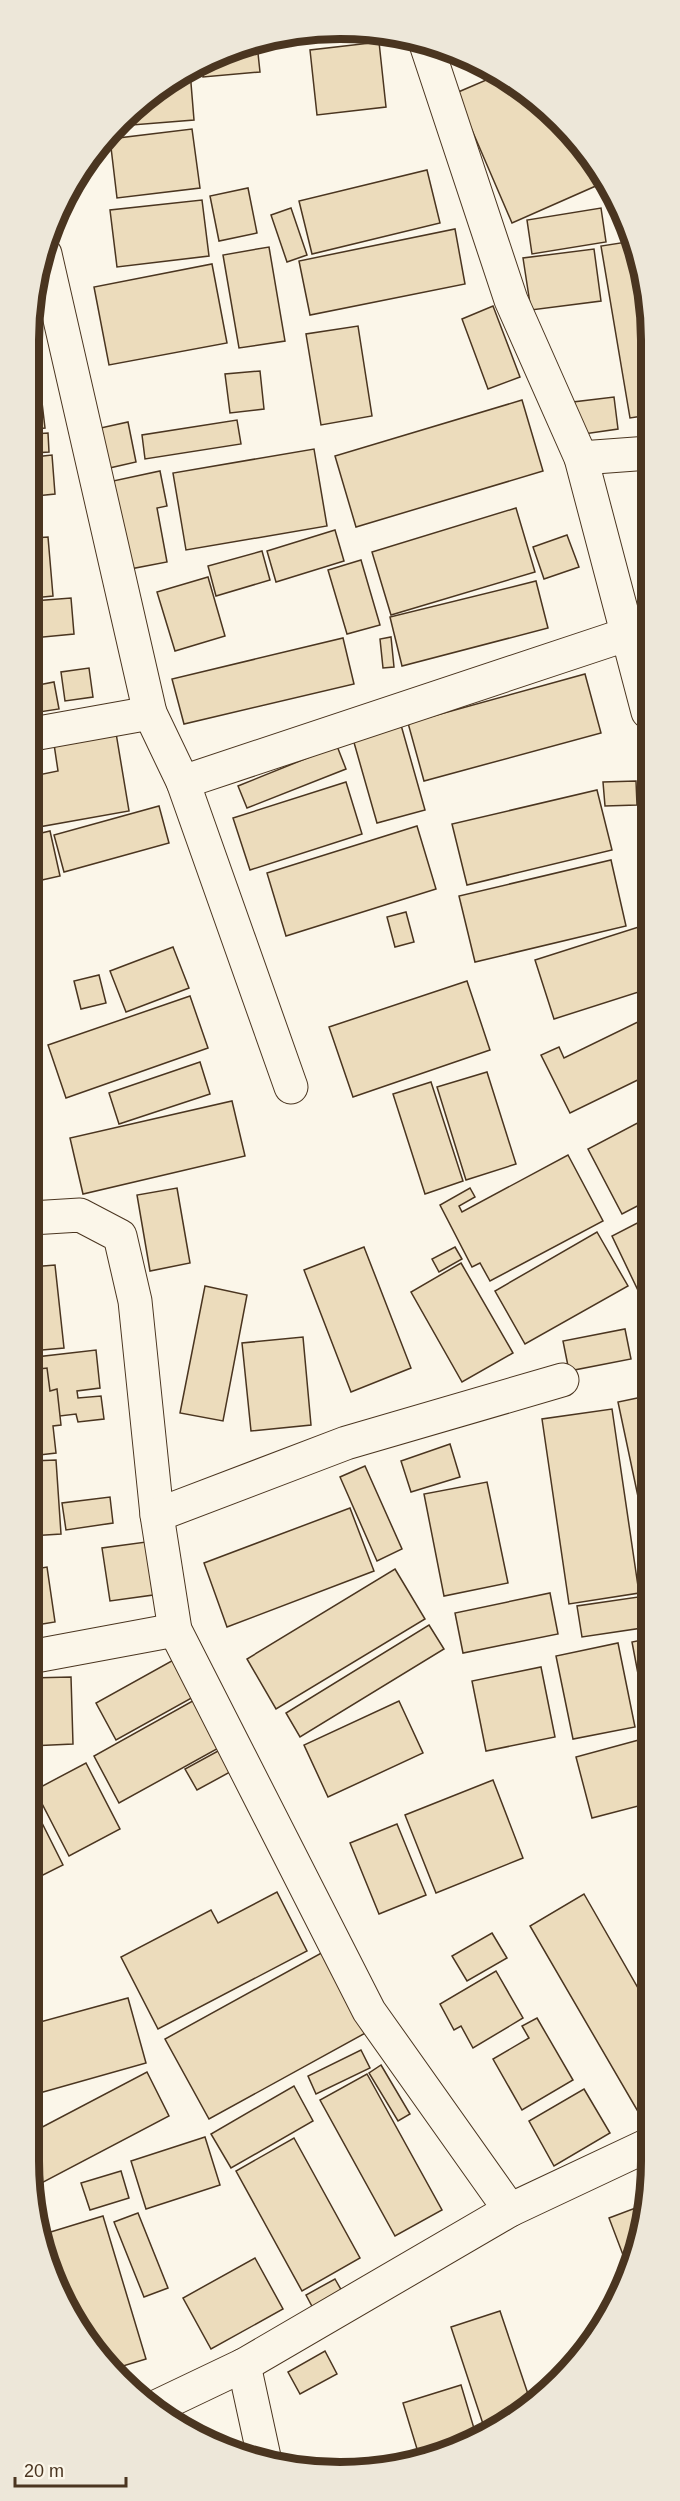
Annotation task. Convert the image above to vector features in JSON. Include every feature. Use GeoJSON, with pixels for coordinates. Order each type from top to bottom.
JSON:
{"type":"FeatureCollection","features":[{"type":"Feature","properties":{"kind":"street"},"geometry":{"type":"LineString","coordinates":[[429,52],[511,300],[581,458],[641,686]]}},
{"type":"Feature","properties":{"kind":"street"},"geometry":{"type":"LineString","coordinates":[[48,267],[150,713],[183,782],[291,1087]]}},
{"type":"Feature","properties":{"kind":"street"},"geometry":{"type":"LineString","coordinates":[[581,458],[641,454]]}},
{"type":"Feature","properties":{"kind":"street"},"geometry":{"type":"LineString","coordinates":[[183,782],[627,634]]}},
{"type":"Feature","properties":{"kind":"street"},"geometry":{"type":"LineString","coordinates":[[39,733],[150,713]]}},
{"type":"Feature","properties":{"kind":"street"},"geometry":{"type":"LineString","coordinates":[[39,1218],[80,1215],[120,1236],[135,1301],[157,1515],[175,1630],[369,2011],[510,2210]]}},
{"type":"Feature","properties":{"kind":"street"},"geometry":{"type":"LineString","coordinates":[[157,1515],[346,1443],[562,1380]]}},
{"type":"Feature","properties":{"kind":"street"},"geometry":{"type":"LineString","coordinates":[[39,1655],[175,1630]]}},
{"type":"Feature","properties":{"kind":"street"},"geometry":{"type":"LineString","coordinates":[[163,2404],[244,2366],[510,2210],[641,2148]]}},
{"type":"Feature","properties":{"kind":"street"},"geometry":{"type":"LineString","coordinates":[[244,2366],[263,2452]]}},
{"type":"Feature","properties":{"kind":"building"},"geometry":{"type":"Polygon","coordinates":[[[379,42],[386,107],[317,115],[310,50],[379,42]]]}},
{"type":"Feature","properties":{"kind":"building"},"geometry":{"type":"Polygon","coordinates":[[[258,50],[260,72],[203,77],[203,72],[207,70],[258,50]]]}},
{"type":"Feature","properties":{"kind":"building"},"geometry":{"type":"Polygon","coordinates":[[[191,79],[194,120],[132,125],[157,101],[191,79]]]}},
{"type":"Feature","properties":{"kind":"building"},"geometry":{"type":"Polygon","coordinates":[[[489,79],[507,90],[553,127],[579,157],[598,185],[512,223],[456,93],[489,79]]]}},
{"type":"Feature","properties":{"kind":"building"},"geometry":{"type":"Polygon","coordinates":[[[192,129],[200,188],[117,198],[111,146],[117,138],[192,129]]]}},
{"type":"Feature","properties":{"kind":"building"},"geometry":{"type":"Polygon","coordinates":[[[427,170],[440,223],[312,254],[299,201],[427,170]]]}},
{"type":"Feature","properties":{"kind":"building"},"geometry":{"type":"Polygon","coordinates":[[[248,188],[257,233],[219,241],[210,196],[248,188]]]}},
{"type":"Feature","properties":{"kind":"building"},"geometry":{"type":"Polygon","coordinates":[[[202,200],[209,256],[117,267],[110,210],[202,200]]]}},
{"type":"Feature","properties":{"kind":"building"},"geometry":{"type":"Polygon","coordinates":[[[291,208],[307,255],[287,262],[271,215],[291,208]]]}},
{"type":"Feature","properties":{"kind":"building"},"geometry":{"type":"Polygon","coordinates":[[[601,208],[606,242],[532,254],[527,220],[601,208]]]}},
{"type":"Feature","properties":{"kind":"building"},"geometry":{"type":"Polygon","coordinates":[[[455,229],[465,284],[310,315],[299,261],[455,229]]]}},
{"type":"Feature","properties":{"kind":"building"},"geometry":{"type":"Polygon","coordinates":[[[625,242],[631,262],[640,320],[641,416],[630,418],[601,246],[625,242]]]}},
{"type":"Feature","properties":{"kind":"building"},"geometry":{"type":"Polygon","coordinates":[[[269,247],[285,341],[239,348],[223,255],[269,247]]]}},
{"type":"Feature","properties":{"kind":"building"},"geometry":{"type":"Polygon","coordinates":[[[594,249],[601,301],[531,310],[523,258],[594,249]]]}},
{"type":"Feature","properties":{"kind":"building"},"geometry":{"type":"Polygon","coordinates":[[[212,264],[227,343],[109,365],[94,287],[212,264]]]}},
{"type":"Feature","properties":{"kind":"building"},"geometry":{"type":"Polygon","coordinates":[[[493,306],[520,377],[488,389],[462,319],[493,306]]]}},
{"type":"Feature","properties":{"kind":"building"},"geometry":{"type":"Polygon","coordinates":[[[358,326],[372,416],[321,425],[306,334],[358,326]]]}},
{"type":"Feature","properties":{"kind":"building"},"geometry":{"type":"Polygon","coordinates":[[[260,371],[264,409],[230,413],[225,374],[260,371]]]}},
{"type":"Feature","properties":{"kind":"building"},"geometry":{"type":"Polygon","coordinates":[[[39,377],[45,428],[39,429],[39,377]]]}},
{"type":"Feature","properties":{"kind":"building"},"geometry":{"type":"Polygon","coordinates":[[[614,397],[618,429],[577,435],[573,402],[614,397]]]}},
{"type":"Feature","properties":{"kind":"building"},"geometry":{"type":"Polygon","coordinates":[[[522,400],[543,471],[356,527],[335,456],[522,400]]]}},
{"type":"Feature","properties":{"kind":"building"},"geometry":{"type":"Polygon","coordinates":[[[237,420],[241,444],[145,459],[142,435],[237,420]]]}},
{"type":"Feature","properties":{"kind":"building"},"geometry":{"type":"Polygon","coordinates":[[[128,422],[136,462],[105,469],[96,429],[128,422]]]}},
{"type":"Feature","properties":{"kind":"building"},"geometry":{"type":"Polygon","coordinates":[[[48,433],[49,452],[39,453],[39,434],[48,433]]]}},
{"type":"Feature","properties":{"kind":"building"},"geometry":{"type":"Polygon","coordinates":[[[314,449],[327,526],[186,550],[173,473],[314,449]]]}},
{"type":"Feature","properties":{"kind":"building"},"geometry":{"type":"Polygon","coordinates":[[[52,455],[55,494],[39,496],[39,456],[52,455]]]}},
{"type":"Feature","properties":{"kind":"building"},"geometry":{"type":"Polygon","coordinates":[[[160,471],[167,506],[157,508],[167,562],[130,569],[113,481],[160,471]]]}},
{"type":"Feature","properties":{"kind":"building"},"geometry":{"type":"Polygon","coordinates":[[[516,508],[535,572],[391,615],[372,552],[516,508]]]}},
{"type":"Feature","properties":{"kind":"building"},"geometry":{"type":"Polygon","coordinates":[[[335,530],[344,561],[276,582],[267,551],[335,530]]]}},
{"type":"Feature","properties":{"kind":"building"},"geometry":{"type":"Polygon","coordinates":[[[567,535],[579,567],[544,579],[533,547],[567,535]]]}},
{"type":"Feature","properties":{"kind":"building"},"geometry":{"type":"Polygon","coordinates":[[[48,537],[53,596],[39,597],[39,538],[48,537]]]}},
{"type":"Feature","properties":{"kind":"building"},"geometry":{"type":"Polygon","coordinates":[[[262,551],[270,580],[216,596],[208,566],[262,551]]]}},
{"type":"Feature","properties":{"kind":"building"},"geometry":{"type":"Polygon","coordinates":[[[361,560],[380,625],[347,634],[328,570],[361,560]]]}},
{"type":"Feature","properties":{"kind":"building"},"geometry":{"type":"Polygon","coordinates":[[[208,577],[225,636],[175,651],[157,592],[208,577]]]}},
{"type":"Feature","properties":{"kind":"building"},"geometry":{"type":"Polygon","coordinates":[[[536,581],[548,628],[402,666],[390,617],[536,581]]]}},
{"type":"Feature","properties":{"kind":"building"},"geometry":{"type":"Polygon","coordinates":[[[71,598],[74,634],[39,637],[39,601],[71,598]]]}},
{"type":"Feature","properties":{"kind":"building"},"geometry":{"type":"Polygon","coordinates":[[[391,637],[394,667],[383,668],[380,639],[391,637]]]}},
{"type":"Feature","properties":{"kind":"building"},"geometry":{"type":"Polygon","coordinates":[[[343,638],[354,684],[184,724],[172,679],[343,638]]]}},
{"type":"Feature","properties":{"kind":"building"},"geometry":{"type":"Polygon","coordinates":[[[89,668],[93,697],[65,701],[61,672],[89,668]]]}},
{"type":"Feature","properties":{"kind":"building"},"geometry":{"type":"Polygon","coordinates":[[[585,674],[601,733],[424,781],[408,723],[585,674]]]}},
{"type":"Feature","properties":{"kind":"building"},"geometry":{"type":"Polygon","coordinates":[[[54,682],[59,709],[39,712],[39,685],[54,682]]]}},
{"type":"Feature","properties":{"kind":"building"},"geometry":{"type":"Polygon","coordinates":[[[401,725],[425,810],[377,823],[353,739],[401,725]]]}},
{"type":"Feature","properties":{"kind":"building"},"geometry":{"type":"Polygon","coordinates":[[[116,733],[129,811],[39,827],[39,775],[58,771],[54,744],[116,733]]]}},
{"type":"Feature","properties":{"kind":"building"},"geometry":{"type":"Polygon","coordinates":[[[337,746],[346,769],[247,808],[238,786],[337,746]]]}},
{"type":"Feature","properties":{"kind":"building"},"geometry":{"type":"Polygon","coordinates":[[[636,781],[637,805],[605,806],[603,782],[636,781]]]}},
{"type":"Feature","properties":{"kind":"building"},"geometry":{"type":"Polygon","coordinates":[[[346,782],[362,834],[250,870],[233,818],[346,782]]]}},
{"type":"Feature","properties":{"kind":"building"},"geometry":{"type":"Polygon","coordinates":[[[597,790],[612,850],[467,885],[452,824],[597,790]]]}},
{"type":"Feature","properties":{"kind":"building"},"geometry":{"type":"Polygon","coordinates":[[[159,806],[169,843],[64,872],[54,835],[159,806]]]}},
{"type":"Feature","properties":{"kind":"building"},"geometry":{"type":"Polygon","coordinates":[[[417,826],[436,889],[286,936],[267,873],[417,826]]]}},
{"type":"Feature","properties":{"kind":"building"},"geometry":{"type":"Polygon","coordinates":[[[50,831],[60,876],[39,881],[39,834],[50,831]]]}},
{"type":"Feature","properties":{"kind":"building"},"geometry":{"type":"Polygon","coordinates":[[[611,860],[626,926],[475,962],[459,896],[611,860]]]}},
{"type":"Feature","properties":{"kind":"building"},"geometry":{"type":"Polygon","coordinates":[[[406,912],[414,942],[395,947],[387,917],[406,912]]]}},
{"type":"Feature","properties":{"kind":"building"},"geometry":{"type":"Polygon","coordinates":[[[641,926],[641,991],[554,1019],[535,960],[641,926]]]}},
{"type":"Feature","properties":{"kind":"building"},"geometry":{"type":"Polygon","coordinates":[[[173,947],[189,988],[126,1012],[110,971],[173,947]]]}},
{"type":"Feature","properties":{"kind":"building"},"geometry":{"type":"Polygon","coordinates":[[[99,975],[106,1003],[81,1009],[74,981],[99,975]]]}},
{"type":"Feature","properties":{"kind":"building"},"geometry":{"type":"Polygon","coordinates":[[[467,981],[490,1050],[353,1097],[329,1027],[467,981]]]}},
{"type":"Feature","properties":{"kind":"building"},"geometry":{"type":"Polygon","coordinates":[[[190,996],[208,1048],[66,1098],[48,1045],[190,996]]]}},
{"type":"Feature","properties":{"kind":"building"},"geometry":{"type":"Polygon","coordinates":[[[641,1020],[641,1078],[570,1113],[541,1055],[559,1047],[564,1058],[641,1020]]]}},
{"type":"Feature","properties":{"kind":"building"},"geometry":{"type":"Polygon","coordinates":[[[200,1062],[210,1094],[119,1124],[109,1093],[200,1062]]]}},
{"type":"Feature","properties":{"kind":"building"},"geometry":{"type":"Polygon","coordinates":[[[487,1072],[516,1164],[466,1180],[437,1087],[487,1072]]]}},
{"type":"Feature","properties":{"kind":"building"},"geometry":{"type":"Polygon","coordinates":[[[431,1082],[463,1181],[425,1194],[393,1094],[431,1082]]]}},
{"type":"Feature","properties":{"kind":"building"},"geometry":{"type":"Polygon","coordinates":[[[232,1101],[245,1156],[83,1194],[70,1138],[232,1101]]]}},
{"type":"Feature","properties":{"kind":"building"},"geometry":{"type":"Polygon","coordinates":[[[641,1121],[641,1204],[622,1214],[588,1149],[641,1121]]]}},
{"type":"Feature","properties":{"kind":"building"},"geometry":{"type":"Polygon","coordinates":[[[568,1155],[603,1221],[490,1281],[480,1263],[472,1267],[440,1205],[470,1188],[475,1197],[459,1206],[462,1212],[568,1155]]]}},
{"type":"Feature","properties":{"kind":"building"},"geometry":{"type":"Polygon","coordinates":[[[177,1188],[190,1263],[150,1271],[137,1195],[177,1188]]]}},
{"type":"Feature","properties":{"kind":"building"},"geometry":{"type":"Polygon","coordinates":[[[641,1221],[641,1297],[612,1236],[641,1221]]]}},
{"type":"Feature","properties":{"kind":"building"},"geometry":{"type":"Polygon","coordinates":[[[597,1232],[628,1286],[525,1344],[495,1291],[597,1232]]]}},
{"type":"Feature","properties":{"kind":"building"},"geometry":{"type":"Polygon","coordinates":[[[364,1247],[411,1368],[351,1392],[304,1270],[364,1247]]]}},
{"type":"Feature","properties":{"kind":"building"},"geometry":{"type":"Polygon","coordinates":[[[455,1247],[462,1259],[439,1272],[432,1259],[455,1247]]]}},
{"type":"Feature","properties":{"kind":"building"},"geometry":{"type":"Polygon","coordinates":[[[461,1263],[513,1353],[462,1382],[411,1292],[461,1263]]]}},
{"type":"Feature","properties":{"kind":"building"},"geometry":{"type":"Polygon","coordinates":[[[55,1265],[64,1348],[39,1350],[39,1266],[55,1265]]]}},
{"type":"Feature","properties":{"kind":"building"},"geometry":{"type":"Polygon","coordinates":[[[205,1286],[247,1295],[223,1421],[180,1413],[205,1286]]]}},
{"type":"Feature","properties":{"kind":"building"},"geometry":{"type":"Polygon","coordinates":[[[625,1329],[631,1359],[569,1371],[563,1341],[625,1329]]]}},
{"type":"Feature","properties":{"kind":"building"},"geometry":{"type":"Polygon","coordinates":[[[303,1337],[311,1425],[251,1431],[242,1343],[303,1337]]]}},
{"type":"Feature","properties":{"kind":"building"},"geometry":{"type":"Polygon","coordinates":[[[96,1350],[100,1388],[77,1391],[78,1398],[101,1396],[104,1419],[78,1422],[76,1414],[43,1418],[39,1357],[96,1350]]]}},
{"type":"Feature","properties":{"kind":"building"},"geometry":{"type":"Polygon","coordinates":[[[47,1368],[50,1391],[57,1389],[61,1425],[53,1426],[56,1453],[39,1455],[39,1369],[47,1368]]]}},
{"type":"Feature","properties":{"kind":"building"},"geometry":{"type":"Polygon","coordinates":[[[641,1397],[641,1511],[618,1402],[641,1397]]]}},
{"type":"Feature","properties":{"kind":"building"},"geometry":{"type":"Polygon","coordinates":[[[612,1409],[639,1593],[569,1604],[542,1419],[612,1409]]]}},
{"type":"Feature","properties":{"kind":"building"},"geometry":{"type":"Polygon","coordinates":[[[450,1444],[460,1477],[411,1492],[401,1461],[450,1444]]]}},
{"type":"Feature","properties":{"kind":"building"},"geometry":{"type":"Polygon","coordinates":[[[56,1460],[61,1534],[39,1535],[39,1461],[56,1460]]]}},
{"type":"Feature","properties":{"kind":"building"},"geometry":{"type":"Polygon","coordinates":[[[365,1466],[402,1549],[377,1561],[340,1477],[365,1466]]]}},
{"type":"Feature","properties":{"kind":"building"},"geometry":{"type":"Polygon","coordinates":[[[487,1482],[508,1583],[444,1596],[424,1494],[487,1482]]]}},
{"type":"Feature","properties":{"kind":"building"},"geometry":{"type":"Polygon","coordinates":[[[110,1497],[113,1523],[66,1530],[62,1503],[110,1497]]]}},
{"type":"Feature","properties":{"kind":"building"},"geometry":{"type":"Polygon","coordinates":[[[350,1508],[374,1571],[227,1627],[204,1563],[350,1508]]]}},
{"type":"Feature","properties":{"kind":"building"},"geometry":{"type":"Polygon","coordinates":[[[146,1542],[153,1595],[110,1601],[102,1548],[146,1542]]]}},
{"type":"Feature","properties":{"kind":"building"},"geometry":{"type":"Polygon","coordinates":[[[47,1567],[55,1622],[39,1625],[39,1568],[47,1567]]]}},
{"type":"Feature","properties":{"kind":"building"},"geometry":{"type":"Polygon","coordinates":[[[395,1569],[425,1619],[276,1709],[247,1659],[395,1569]]]}},
{"type":"Feature","properties":{"kind":"building"},"geometry":{"type":"Polygon","coordinates":[[[550,1593],[558,1634],[463,1653],[455,1613],[550,1593]]]}},
{"type":"Feature","properties":{"kind":"building"},"geometry":{"type":"Polygon","coordinates":[[[638,1597],[641,1628],[582,1637],[577,1606],[638,1597]]]}},
{"type":"Feature","properties":{"kind":"building"},"geometry":{"type":"Polygon","coordinates":[[[429,1625],[444,1649],[300,1737],[286,1713],[429,1625]]]}},
{"type":"Feature","properties":{"kind":"building"},"geometry":{"type":"Polygon","coordinates":[[[641,1640],[641,1690],[632,1642],[641,1640]]]}},
{"type":"Feature","properties":{"kind":"building"},"geometry":{"type":"Polygon","coordinates":[[[618,1643],[635,1727],[573,1739],[556,1656],[618,1643]]]}},
{"type":"Feature","properties":{"kind":"building"},"geometry":{"type":"Polygon","coordinates":[[[177,1658],[197,1695],[116,1740],[96,1703],[177,1658]]]}},
{"type":"Feature","properties":{"kind":"building"},"geometry":{"type":"Polygon","coordinates":[[[541,1667],[555,1737],[486,1751],[472,1681],[541,1667]]]}},
{"type":"Feature","properties":{"kind":"building"},"geometry":{"type":"Polygon","coordinates":[[[71,1677],[73,1744],[39,1746],[39,1678],[71,1677]]]}},
{"type":"Feature","properties":{"kind":"building"},"geometry":{"type":"Polygon","coordinates":[[[198,1698],[224,1745],[119,1803],[94,1756],[198,1698]]]}},
{"type":"Feature","properties":{"kind":"building"},"geometry":{"type":"Polygon","coordinates":[[[399,1701],[423,1753],[328,1797],[304,1745],[399,1701]]]}},
{"type":"Feature","properties":{"kind":"building"},"geometry":{"type":"Polygon","coordinates":[[[641,1739],[641,1805],[592,1818],[576,1757],[641,1739]]]}},
{"type":"Feature","properties":{"kind":"building"},"geometry":{"type":"Polygon","coordinates":[[[229,1745],[241,1766],[197,1790],[185,1769],[229,1745]]]}},
{"type":"Feature","properties":{"kind":"building"},"geometry":{"type":"Polygon","coordinates":[[[86,1763],[120,1829],[69,1856],[39,1798],[39,1788],[86,1763]]]}},
{"type":"Feature","properties":{"kind":"building"},"geometry":{"type":"Polygon","coordinates":[[[493,1780],[523,1858],[436,1893],[405,1815],[493,1780]]]}},
{"type":"Feature","properties":{"kind":"building"},"geometry":{"type":"Polygon","coordinates":[[[39,1817],[63,1865],[39,1877],[39,1817]]]}},
{"type":"Feature","properties":{"kind":"building"},"geometry":{"type":"Polygon","coordinates":[[[397,1824],[426,1895],[379,1914],[350,1843],[397,1824]]]}},
{"type":"Feature","properties":{"kind":"building"},"geometry":{"type":"Polygon","coordinates":[[[277,1892],[307,1951],[158,2029],[121,1957],[211,1910],[218,1923],[277,1892]]]}},
{"type":"Feature","properties":{"kind":"building"},"geometry":{"type":"Polygon","coordinates":[[[584,1894],[641,1993],[641,2114],[640,2115],[530,1926],[584,1894]]]}},
{"type":"Feature","properties":{"kind":"building"},"geometry":{"type":"Polygon","coordinates":[[[492,1933],[507,1958],[467,1981],[452,1956],[492,1933]]]}},
{"type":"Feature","properties":{"kind":"building"},"geometry":{"type":"Polygon","coordinates":[[[325,1951],[369,2031],[209,2119],[165,2039],[325,1951]]]}},
{"type":"Feature","properties":{"kind":"building"},"geometry":{"type":"Polygon","coordinates":[[[496,1971],[523,2018],[473,2048],[461,2026],[454,2030],[440,2004],[496,1971]]]}},
{"type":"Feature","properties":{"kind":"building"},"geometry":{"type":"Polygon","coordinates":[[[128,1998],[146,2063],[39,2093],[39,2022],[128,1998]]]}},
{"type":"Feature","properties":{"kind":"building"},"geometry":{"type":"Polygon","coordinates":[[[537,2018],[573,2080],[522,2110],[493,2059],[529,2038],[522,2026],[537,2018]]]}},
{"type":"Feature","properties":{"kind":"building"},"geometry":{"type":"Polygon","coordinates":[[[361,2050],[370,2068],[316,2094],[308,2076],[361,2050]]]}},
{"type":"Feature","properties":{"kind":"building"},"geometry":{"type":"Polygon","coordinates":[[[381,2065],[410,2114],[398,2121],[369,2073],[381,2065]]]}},
{"type":"Feature","properties":{"kind":"building"},"geometry":{"type":"Polygon","coordinates":[[[147,2072],[169,2116],[40,2184],[39,2129],[147,2072]]]}},
{"type":"Feature","properties":{"kind":"building"},"geometry":{"type":"Polygon","coordinates":[[[367,2074],[442,2210],[395,2236],[320,2100],[367,2074]]]}},
{"type":"Feature","properties":{"kind":"building"},"geometry":{"type":"Polygon","coordinates":[[[294,2086],[313,2121],[231,2168],[211,2134],[294,2086]]]}},
{"type":"Feature","properties":{"kind":"building"},"geometry":{"type":"Polygon","coordinates":[[[584,2089],[610,2133],[554,2166],[529,2121],[584,2089]]]}},
{"type":"Feature","properties":{"kind":"building"},"geometry":{"type":"Polygon","coordinates":[[[205,2137],[220,2185],[146,2209],[131,2161],[205,2137]]]}},
{"type":"Feature","properties":{"kind":"building"},"geometry":{"type":"Polygon","coordinates":[[[294,2138],[360,2258],[302,2291],[236,2171],[294,2138]]]}},
{"type":"Feature","properties":{"kind":"building"},"geometry":{"type":"Polygon","coordinates":[[[121,2171],[129,2198],[90,2210],[81,2183],[121,2171]]]}},
{"type":"Feature","properties":{"kind":"building"},"geometry":{"type":"Polygon","coordinates":[[[637,2207],[625,2259],[609,2218],[637,2207]]]}},
{"type":"Feature","properties":{"kind":"building"},"geometry":{"type":"Polygon","coordinates":[[[138,2213],[168,2288],[144,2297],[114,2222],[138,2213]]]}},
{"type":"Feature","properties":{"kind":"building"},"geometry":{"type":"Polygon","coordinates":[[[103,2216],[146,2359],[121,2367],[101,2344],[70,2294],[48,2233],[103,2216]]]}},
{"type":"Feature","properties":{"kind":"building"},"geometry":{"type":"Polygon","coordinates":[[[255,2258],[283,2309],[211,2349],[183,2298],[255,2258]]]}},
{"type":"Feature","properties":{"kind":"building"},"geometry":{"type":"Polygon","coordinates":[[[335,2279],[343,2293],[314,2310],[306,2295],[335,2279]]]}},
{"type":"Feature","properties":{"kind":"building"},"geometry":{"type":"Polygon","coordinates":[[[500,2311],[528,2395],[483,2425],[451,2327],[500,2311]]]}},
{"type":"Feature","properties":{"kind":"building"},"geometry":{"type":"Polygon","coordinates":[[[325,2351],[337,2374],[300,2394],[288,2372],[325,2351]]]}},
{"type":"Feature","properties":{"kind":"building"},"geometry":{"type":"Polygon","coordinates":[[[461,2385],[475,2430],[418,2452],[403,2403],[461,2385]]]}}]}
